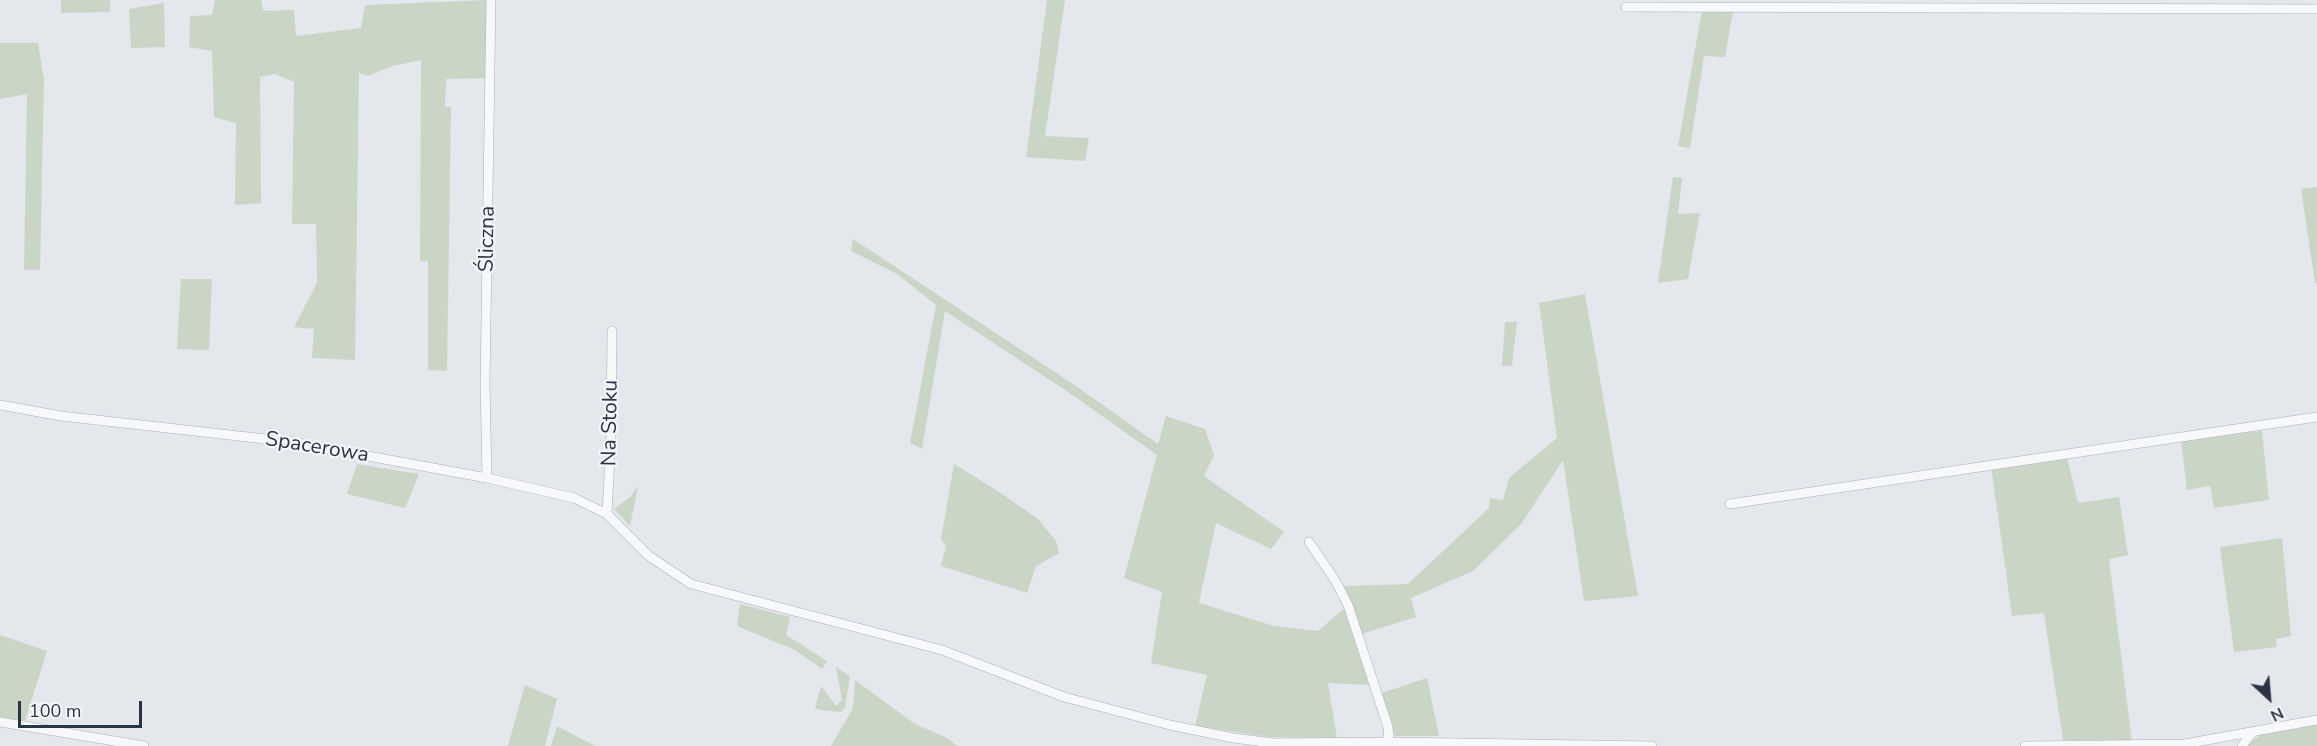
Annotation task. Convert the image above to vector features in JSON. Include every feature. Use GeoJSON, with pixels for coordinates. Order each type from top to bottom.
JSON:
{"type":"FeatureCollection","features":[{"type":"Feature","properties":{"kind":"street","name":"Śliczna"},"geometry":{"type":"LineString","coordinates":[[487,478],[485,384],[491,0]]}},
{"type":"Feature","properties":{"kind":"street"},"geometry":{"type":"LineString","coordinates":[[1626,7],[2317,9]]}},
{"type":"Feature","properties":{"kind":"street","name":"Na Stoku"},"geometry":{"type":"LineString","coordinates":[[608,514],[612,331]]}},
{"type":"Feature","properties":{"kind":"street","name":"Spacerowa"},"geometry":{"type":"LineString","coordinates":[[0,405],[61,416],[292,442],[487,478],[574,498],[608,514],[649,556],[691,584],[942,650],[1065,697],[1170,725],[1233,738],[1273,743],[1389,742],[1652,746]]}},
{"type":"Feature","properties":{"kind":"street"},"geometry":{"type":"LineString","coordinates":[[1730,504],[2317,417]]}},
{"type":"Feature","properties":{"kind":"street"},"geometry":{"type":"LineString","coordinates":[[1310,542],[1335,579],[1348,605],[1388,727],[1389,742]]}},
{"type":"Feature","properties":{"kind":"street"},"geometry":{"type":"LineString","coordinates":[[2025,746],[2185,744],[2317,720]]}},
{"type":"Feature","properties":{"kind":"street"},"geometry":{"type":"LineString","coordinates":[[0,722],[144,746]]}},
{"type":"Feature","properties":{"kind":"street"},"geometry":{"type":"LineString","coordinates":[[2242,746],[2252,733]]}},
{"type":"Feature","properties":{"kind":"green space"},"geometry":{"type":"Polygon","coordinates":[[[61,0],[110,0],[110,12],[61,13],[61,0]]]}},
{"type":"Feature","properties":{"kind":"green space"},"geometry":{"type":"Polygon","coordinates":[[[215,0],[261,0],[263,11],[294,10],[296,36],[361,28],[365,5],[488,0],[487,78],[446,79],[445,107],[451,107],[447,371],[428,370],[428,261],[420,261],[421,60],[392,66],[368,76],[359,73],[355,360],[312,358],[314,329],[294,327],[317,283],[316,224],[292,224],[294,82],[275,74],[260,77],[261,203],[235,205],[236,123],[214,117],[212,51],[189,47],[190,16],[212,15],[215,0]]]}},
{"type":"Feature","properties":{"kind":"green space"},"geometry":{"type":"Polygon","coordinates":[[[1047,0],[1065,0],[1045,136],[1089,138],[1085,161],[1026,157],[1047,0]]]}},
{"type":"Feature","properties":{"kind":"green space"},"geometry":{"type":"Polygon","coordinates":[[[164,3],[165,47],[131,48],[129,9],[164,3]]]}},
{"type":"Feature","properties":{"kind":"green space"},"geometry":{"type":"Polygon","coordinates":[[[1702,10],[1733,11],[1725,57],[1704,56],[1690,148],[1678,146],[1702,10]]]}},
{"type":"Feature","properties":{"kind":"green space"},"geometry":{"type":"Polygon","coordinates":[[[0,43],[38,43],[44,79],[40,270],[24,270],[27,94],[0,99],[0,43]]]}},
{"type":"Feature","properties":{"kind":"green space"},"geometry":{"type":"Polygon","coordinates":[[[1673,177],[1682,178],[1678,214],[1700,213],[1688,279],[1658,283],[1673,177]]]}},
{"type":"Feature","properties":{"kind":"green space"},"geometry":{"type":"Polygon","coordinates":[[[2317,187],[2317,283],[2315,283],[2301,189],[2317,187]]]}},
{"type":"Feature","properties":{"kind":"green space"},"geometry":{"type":"Polygon","coordinates":[[[853,239],[1073,384],[1158,444],[1166,416],[1205,429],[1214,455],[1204,476],[1284,532],[1271,549],[1216,523],[1199,603],[1274,626],[1318,631],[1346,607],[1370,685],[1328,683],[1337,738],[1269,737],[1195,726],[1207,675],[1151,663],[1162,592],[1124,578],[1157,455],[1071,394],[945,311],[922,449],[910,443],[936,305],[897,274],[851,251],[853,239]]]}},
{"type":"Feature","properties":{"kind":"green space"},"geometry":{"type":"Polygon","coordinates":[[[181,279],[212,279],[209,350],[177,349],[181,279]]]}},
{"type":"Feature","properties":{"kind":"green space"},"geometry":{"type":"Polygon","coordinates":[[[1585,294],[1638,596],[1584,601],[1563,460],[1522,523],[1473,571],[1411,598],[1416,617],[1361,634],[1344,586],[1408,584],[1489,508],[1490,498],[1503,500],[1509,478],[1557,438],[1539,303],[1585,294]]]}},
{"type":"Feature","properties":{"kind":"green space"},"geometry":{"type":"Polygon","coordinates":[[[1505,322],[1517,322],[1512,366],[1502,366],[1505,322]]]}},
{"type":"Feature","properties":{"kind":"green space"},"geometry":{"type":"Polygon","coordinates":[[[2262,431],[2269,500],[2214,508],[2210,486],[2187,490],[2181,440],[2262,431]]]}},
{"type":"Feature","properties":{"kind":"green space"},"geometry":{"type":"Polygon","coordinates":[[[2066,453],[2078,503],[2119,497],[2128,555],[2109,559],[2132,742],[2063,740],[2044,613],[2012,616],[1991,466],[2066,453]]]}},
{"type":"Feature","properties":{"kind":"green space"},"geometry":{"type":"Polygon","coordinates":[[[357,464],[419,474],[405,508],[347,494],[357,464]]]}},
{"type":"Feature","properties":{"kind":"green space"},"geometry":{"type":"Polygon","coordinates":[[[954,464],[1038,519],[1056,541],[1059,553],[1036,566],[1027,593],[941,566],[946,546],[941,539],[954,464]]]}},
{"type":"Feature","properties":{"kind":"green space"},"geometry":{"type":"Polygon","coordinates":[[[638,486],[630,526],[614,509],[630,497],[638,486]]]}},
{"type":"Feature","properties":{"kind":"green space"},"geometry":{"type":"Polygon","coordinates":[[[2282,538],[2291,636],[2276,639],[2277,647],[2234,652],[2220,547],[2282,538]]]}},
{"type":"Feature","properties":{"kind":"green space"},"geometry":{"type":"Polygon","coordinates":[[[740,604],[790,617],[786,635],[827,661],[822,669],[795,650],[737,626],[740,604]]]}},
{"type":"Feature","properties":{"kind":"green space"},"geometry":{"type":"Polygon","coordinates":[[[0,635],[47,651],[25,721],[0,717],[0,635]]]}},
{"type":"Feature","properties":{"kind":"green space"},"geometry":{"type":"Polygon","coordinates":[[[836,667],[850,676],[845,708],[841,712],[815,708],[821,686],[836,706],[842,700],[836,667]]]}},
{"type":"Feature","properties":{"kind":"green space"},"geometry":{"type":"Polygon","coordinates":[[[1427,678],[1439,736],[1395,736],[1382,693],[1427,678]]]}},
{"type":"Feature","properties":{"kind":"green space"},"geometry":{"type":"Polygon","coordinates":[[[855,680],[915,724],[947,738],[957,746],[831,746],[853,708],[855,680]]]}},
{"type":"Feature","properties":{"kind":"green space"},"geometry":{"type":"Polygon","coordinates":[[[525,685],[557,699],[545,746],[508,746],[525,685]]]}},
{"type":"Feature","properties":{"kind":"green space"},"geometry":{"type":"Polygon","coordinates":[[[2317,725],[2317,746],[2247,746],[2260,735],[2317,725]]]}},
{"type":"Feature","properties":{"kind":"green space"},"geometry":{"type":"Polygon","coordinates":[[[557,726],[595,746],[551,746],[557,726]]]}}]}
